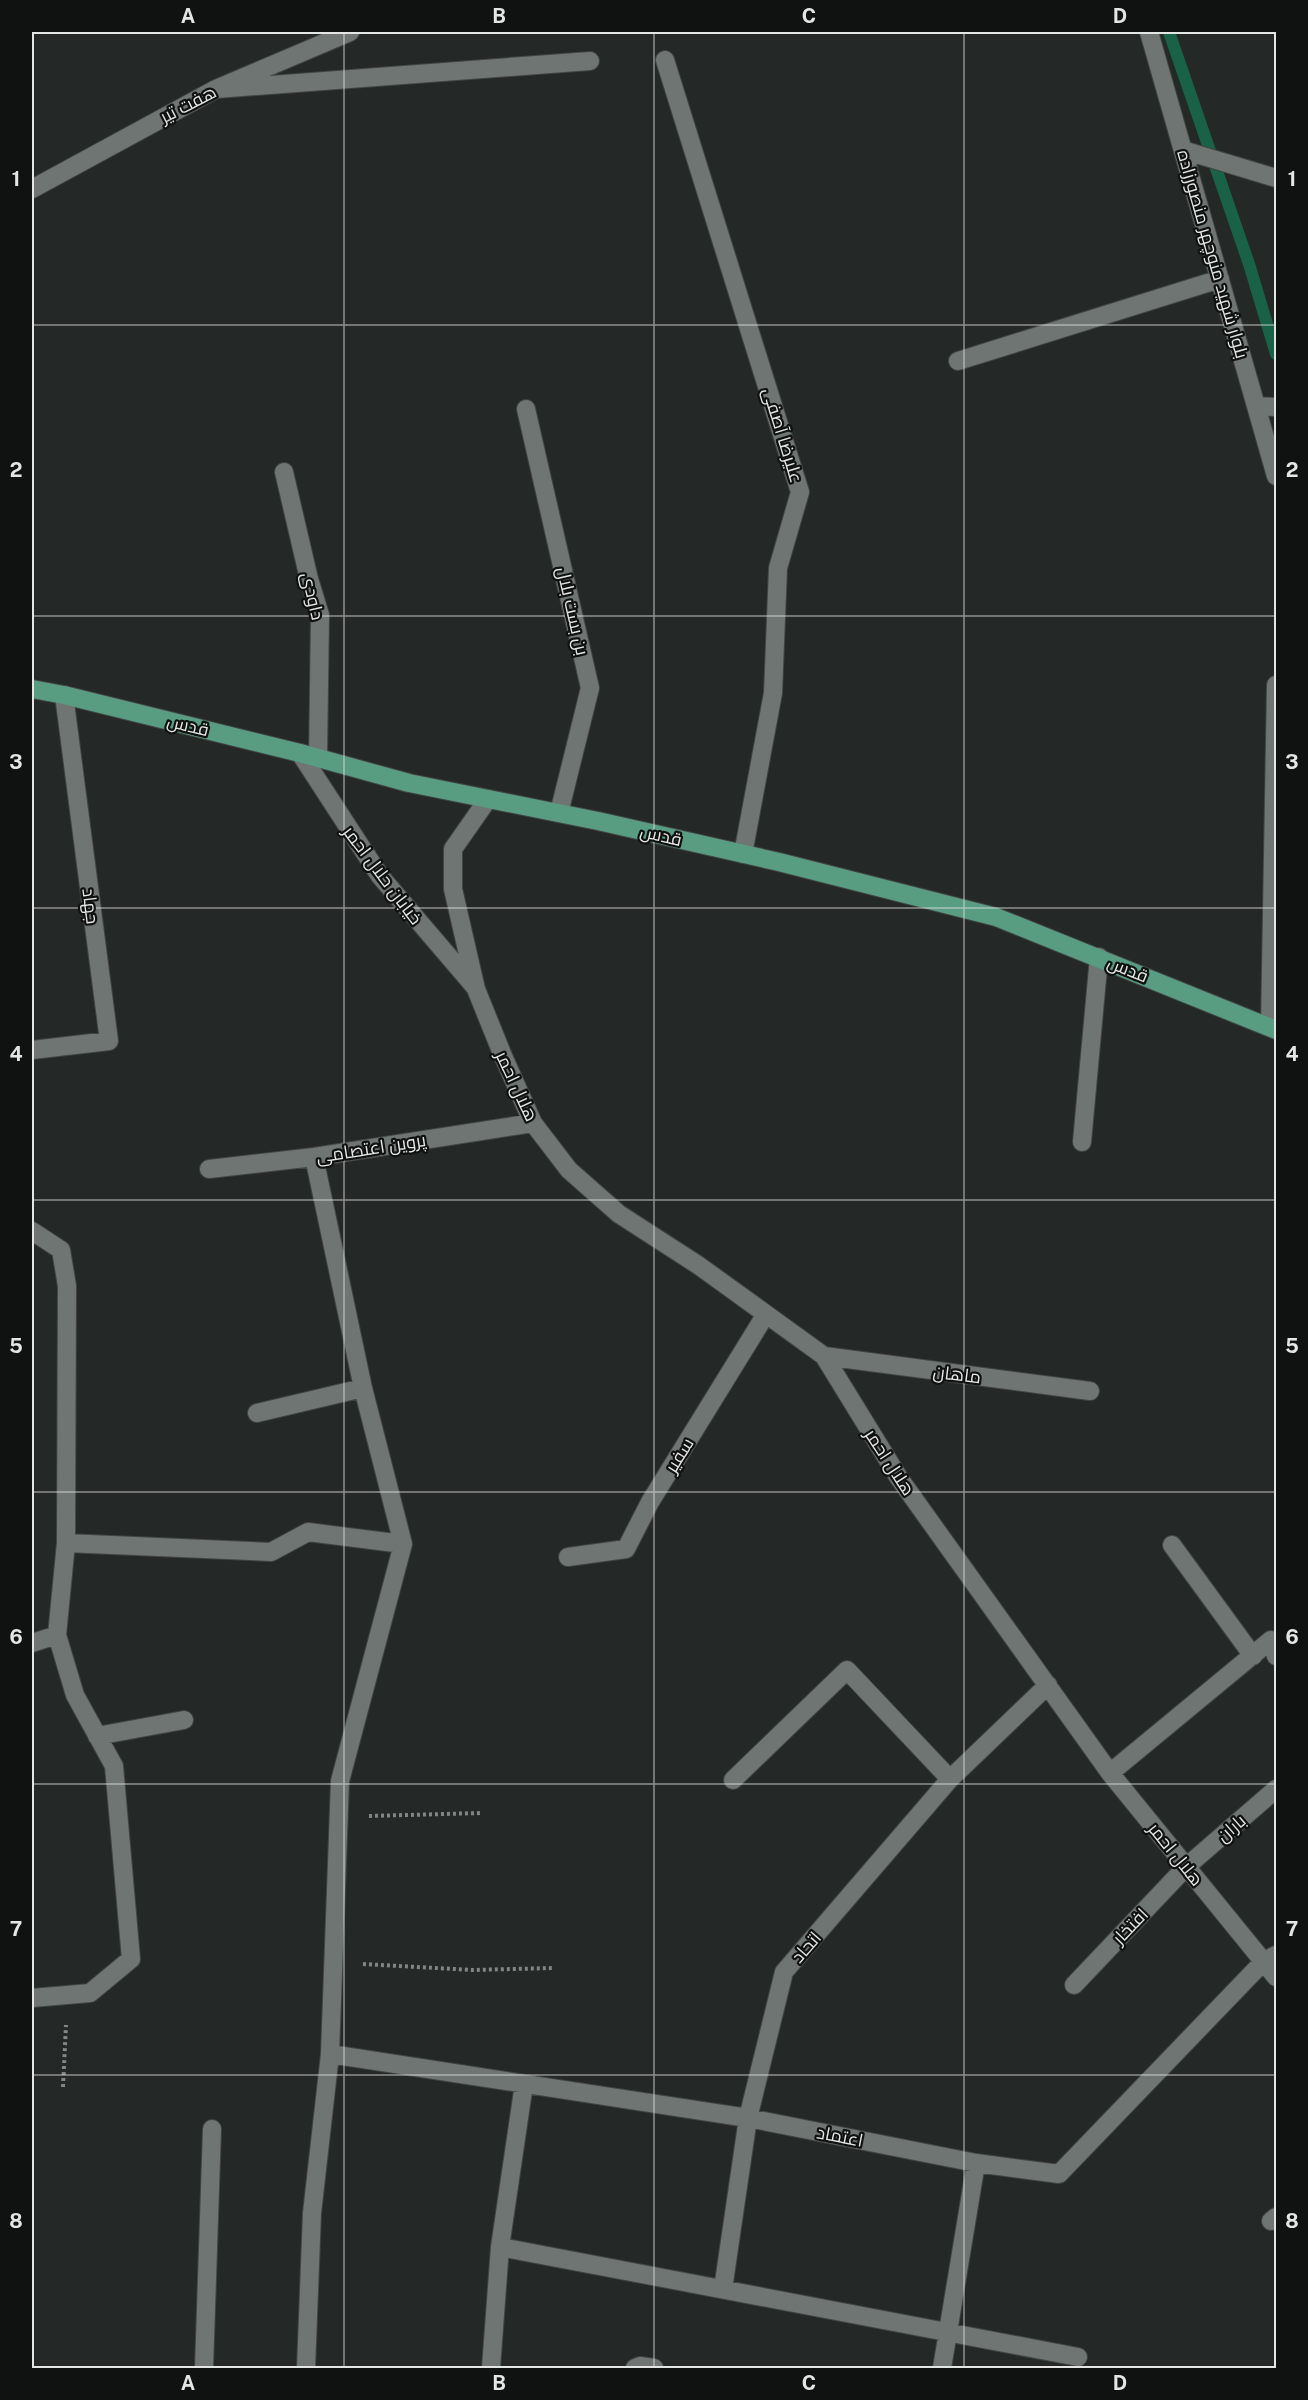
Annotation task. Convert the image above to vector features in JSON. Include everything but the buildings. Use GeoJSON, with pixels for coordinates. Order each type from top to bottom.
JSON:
{"type":"FeatureCollection","features":[{"type":"Feature","properties":{"kind":"main road","name":"قدس"},"geometry":{"type":"LineString","coordinates":[[32,689],[300,753],[409,783],[559,813],[743,854],[852,879],[996,917],[1273,1028]]}},
{"type":"Feature","properties":{"kind":"street","name":"هفت تیر"},"geometry":{"type":"LineString","coordinates":[[32,189],[216,89],[350,32]]}},
{"type":"Feature","properties":{"kind":"street","name":"بلوار شهید منوچهر منصورزاده"},"geometry":{"type":"LineString","coordinates":[[1149,32],[1190,152],[1220,279],[1276,476]]}},
{"type":"Feature","properties":{"kind":"street","name":"علیرضا آصفی"},"geometry":{"type":"LineString","coordinates":[[665,60],[800,492],[778,568],[773,693],[743,854]]}},
{"type":"Feature","properties":{"kind":"street"},"geometry":{"type":"LineString","coordinates":[[216,89],[590,61]]}},
{"type":"Feature","properties":{"kind":"street"},"geometry":{"type":"LineString","coordinates":[[1190,152],[1276,178]]}},
{"type":"Feature","properties":{"kind":"street"},"geometry":{"type":"LineString","coordinates":[[958,361],[1220,279]]}},
{"type":"Feature","properties":{"kind":"street"},"geometry":{"type":"LineString","coordinates":[[1257,406],[1276,407]]}},
{"type":"Feature","properties":{"kind":"street","name":"بن بست بلال"},"geometry":{"type":"LineString","coordinates":[[526,409],[590,688],[559,813]]}},
{"type":"Feature","properties":{"kind":"street","name":"داودی"},"geometry":{"type":"LineString","coordinates":[[284,472],[309,579],[320,615],[318,758]]}},
{"type":"Feature","properties":{"kind":"street"},"geometry":{"type":"LineString","coordinates":[[1273,1028],[1276,685]]}},
{"type":"Feature","properties":{"kind":"street","name":"جهاد"},"geometry":{"type":"LineString","coordinates":[[32,1050],[109,1041],[64,695]]}},
{"type":"Feature","properties":{"kind":"street","name":"خیابان حلال احمر"},"geometry":{"type":"LineString","coordinates":[[300,753],[380,876],[477,989]]}},
{"type":"Feature","properties":{"kind":"street"},"geometry":{"type":"LineString","coordinates":[[477,989],[453,890],[453,849],[488,799]]}},
{"type":"Feature","properties":{"kind":"street"},"geometry":{"type":"LineString","coordinates":[[1082,1142],[1099,957]]}},
{"type":"Feature","properties":{"kind":"street","name":"هلال احمر"},"geometry":{"type":"LineString","coordinates":[[477,989],[502,1056],[533,1123],[569,1170],[619,1214],[698,1265],[824,1356],[899,1478],[1110,1773],[1186,1867],[1270,1958],[1276,1977]]}},
{"type":"Feature","properties":{"kind":"street","name":"پروین اعتصامی"},"geometry":{"type":"LineString","coordinates":[[209,1169],[314,1157],[533,1123]]}},
{"type":"Feature","properties":{"kind":"street"},"geometry":{"type":"LineString","coordinates":[[306,2368],[312,2213],[330,2054],[340,1781],[403,1545],[363,1388],[314,1157]]}},
{"type":"Feature","properties":{"kind":"street"},"geometry":{"type":"LineString","coordinates":[[32,1231],[61,1250],[67,1286],[66,1543],[57,1635],[75,1695],[114,1766],[131,1959],[90,1993],[32,1998]]}},
{"type":"Feature","properties":{"kind":"street","name":"سفیر"},"geometry":{"type":"LineString","coordinates":[[568,1557],[626,1549],[650,1502],[766,1314]]}},
{"type":"Feature","properties":{"kind":"street","name":"ماهان"},"geometry":{"type":"LineString","coordinates":[[824,1356],[1090,1391]]}},
{"type":"Feature","properties":{"kind":"street"},"geometry":{"type":"LineString","coordinates":[[257,1413],[363,1388]]}},
{"type":"Feature","properties":{"kind":"street"},"geometry":{"type":"LineString","coordinates":[[66,1543],[271,1552],[308,1532],[403,1545]]}},
{"type":"Feature","properties":{"kind":"street"},"geometry":{"type":"LineString","coordinates":[[1172,1545],[1253,1656]]}},
{"type":"Feature","properties":{"kind":"street"},"geometry":{"type":"LineString","coordinates":[[32,1643],[57,1635]]}},
{"type":"Feature","properties":{"kind":"street"},"geometry":{"type":"LineString","coordinates":[[1110,1773],[1271,1640],[1276,1656]]}},
{"type":"Feature","properties":{"kind":"street"},"geometry":{"type":"LineString","coordinates":[[733,1780],[847,1670],[950,1779]]}},
{"type":"Feature","properties":{"kind":"street","name":"اتحاد"},"geometry":{"type":"LineString","coordinates":[[723,2289],[748,2118],[784,1972],[950,1779],[1048,1685]]}},
{"type":"Feature","properties":{"kind":"street"},"geometry":{"type":"LineString","coordinates":[[97,1736],[184,1720]]}},
{"type":"Feature","properties":{"kind":"street","name":"باران"},"geometry":{"type":"LineString","coordinates":[[1186,1867],[1276,1789]]}},
{"type":"Feature","properties":{"kind":"street","name":"افتخار"},"geometry":{"type":"LineString","coordinates":[[1074,1985],[1186,1867]]}},
{"type":"Feature","properties":{"kind":"street","name":"اعتماد"},"geometry":{"type":"LineString","coordinates":[[330,2054],[748,2118],[976,2163],[1059,2174],[1270,1958]]}},
{"type":"Feature","properties":{"kind":"street"},"geometry":{"type":"LineString","coordinates":[[491,2368],[500,2247],[524,2084]]}},
{"type":"Feature","properties":{"kind":"street"},"geometry":{"type":"LineString","coordinates":[[204,2368],[212,2129]]}},
{"type":"Feature","properties":{"kind":"street"},"geometry":{"type":"LineString","coordinates":[[942,2368],[976,2163]]}},
{"type":"Feature","properties":{"kind":"street"},"geometry":{"type":"LineString","coordinates":[[500,2247],[1078,2357]]}},
{"type":"Feature","properties":{"kind":"street"},"geometry":{"type":"LineString","coordinates":[[635,2368],[640,2366],[654,2368]]}},
{"type":"Feature","properties":{"kind":"path"},"geometry":{"type":"LineString","coordinates":[[338,1817],[482,1813]]}},
{"type":"Feature","properties":{"kind":"path"},"geometry":{"type":"LineString","coordinates":[[333,1963],[472,1970],[554,1968]]}},
{"type":"Feature","properties":{"kind":"path"},"geometry":{"type":"LineString","coordinates":[[63,2087],[68,1995]]}},
{"type":"Feature","properties":{"kind":"waterway"},"geometry":{"type":"LineString","coordinates":[[1169,32],[1249,264],[1276,354]]}}]}
